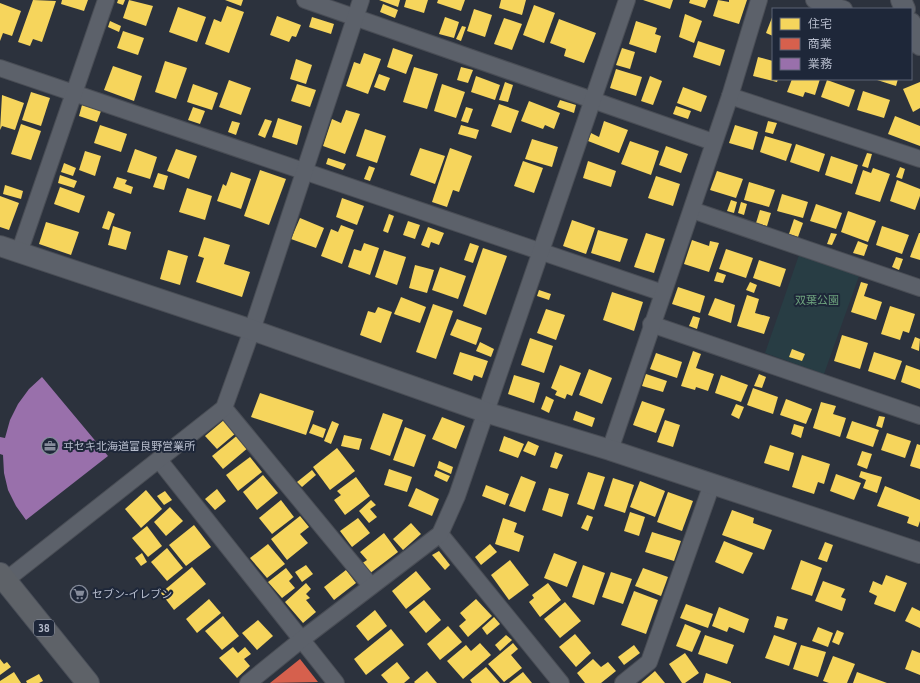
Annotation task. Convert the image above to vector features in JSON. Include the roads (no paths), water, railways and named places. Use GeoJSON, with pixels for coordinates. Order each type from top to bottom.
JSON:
{"type":"FeatureCollection","features":[{"type":"Feature","properties":{"kind":"highway","name":"38"},"geometry":{"type":"LineString","coordinates":[[3,577],[88,683]]}},
{"type":"Feature","properties":{"kind":"street"},"geometry":{"type":"LineString","coordinates":[[19,253],[73,92],[106,0]]}},
{"type":"Feature","properties":{"kind":"street"},"geometry":{"type":"LineString","coordinates":[[305,0],[713,142]]}},
{"type":"Feature","properties":{"kind":"street"},"geometry":{"type":"LineString","coordinates":[[3,577],[159,460],[224,408],[252,330],[361,0]]}},
{"type":"Feature","properties":{"kind":"street"},"geometry":{"type":"LineString","coordinates":[[248,683],[301,640],[440,534],[457,496],[626,0]]}},
{"type":"Feature","properties":{"kind":"street"},"geometry":{"type":"LineString","coordinates":[[610,450],[651,324],[692,210],[713,142],[730,96],[759,0]]}},
{"type":"Feature","properties":{"kind":"street"},"geometry":{"type":"LineString","coordinates":[[814,0],[841,8]]}},
{"type":"Feature","properties":{"kind":"street"},"geometry":{"type":"LineString","coordinates":[[0,68],[541,250],[663,293]]}},
{"type":"Feature","properties":{"kind":"street"},"geometry":{"type":"LineString","coordinates":[[730,96],[920,159]]}},
{"type":"Feature","properties":{"kind":"street"},"geometry":{"type":"LineString","coordinates":[[692,210],[920,288]]}},
{"type":"Feature","properties":{"kind":"street"},"geometry":{"type":"LineString","coordinates":[[0,246],[252,330],[486,412],[610,450],[920,553]]}},
{"type":"Feature","properties":{"kind":"street"},"geometry":{"type":"LineString","coordinates":[[651,324],[920,416]]}},
{"type":"Feature","properties":{"kind":"street"},"geometry":{"type":"LineString","coordinates":[[224,408],[371,586]]}},
{"type":"Feature","properties":{"kind":"street"},"geometry":{"type":"LineString","coordinates":[[159,460],[336,683]]}},
{"type":"Feature","properties":{"kind":"street"},"geometry":{"type":"LineString","coordinates":[[624,683],[649,662],[712,484]]}},
{"type":"Feature","properties":{"kind":"street"},"geometry":{"type":"LineString","coordinates":[[440,534],[561,683]]}},
{"type":"Feature","properties":{"kind":"place","name":"ヰセキ北海道富良野営業所"},"geometry":{"type":"Point","coordinates":[50,446]}},
{"type":"Feature","properties":{"kind":"place","name":"セブン-イレブン"},"geometry":{"type":"Point","coordinates":[79,594]}},
{"type":"Feature","properties":{"kind":"park label","name":"双葉公園"},"geometry":{"type":"Point","coordinates":[817,300]}}]}
